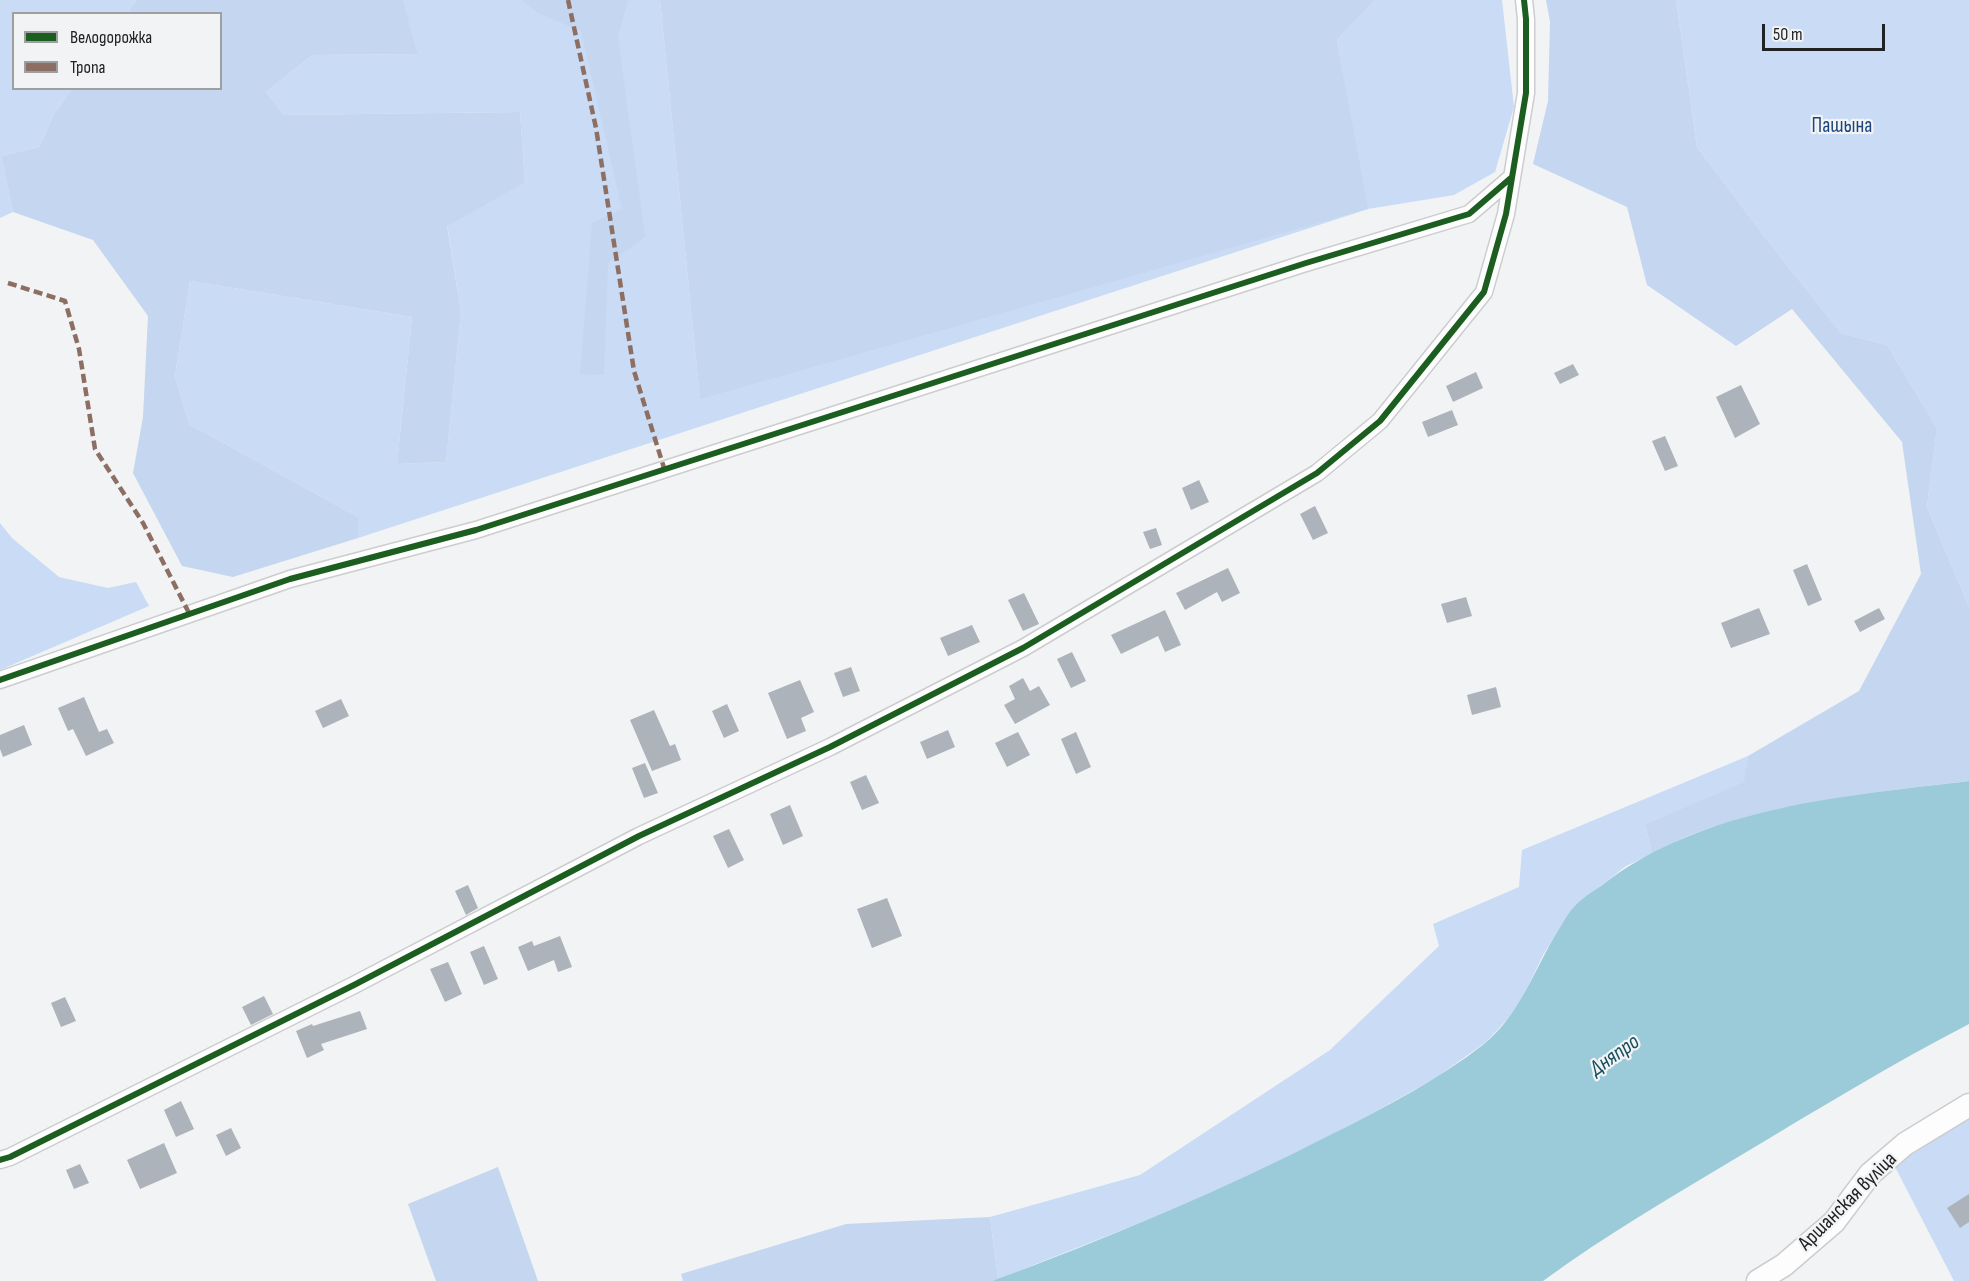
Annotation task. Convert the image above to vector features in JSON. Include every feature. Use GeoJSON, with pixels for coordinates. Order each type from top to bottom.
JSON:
{"type":"FeatureCollection","features":[{"type":"Feature","properties":{"kind":"street"},"geometry":{"type":"LineString","coordinates":[[0,1160],[344,991],[639,836],[830,747],[1023,648],[1317,473],[1380,421],[1484,292],[1506,214],[1526,93],[1524,0]]}},
{"type":"Feature","properties":{"kind":"street"},"geometry":{"type":"LineString","coordinates":[[0,680],[290,579],[476,530],[1306,263],[1469,214],[1512,177]]}},
{"type":"Feature","properties":{"kind":"street","name":"Аршанская вуліца"},"geometry":{"type":"LineString","coordinates":[[1758,1281],[1784,1265],[1834,1222],[1870,1174],[1905,1144],[1969,1105]]}},
{"type":"Feature","properties":{"kind":"green space"},"geometry":{"type":"Polygon","coordinates":[[[0,0],[137,0],[128,12],[12,12],[12,90],[71,90],[54,114],[39,147],[1,156],[13,212],[0,218],[0,0]]]}},
{"type":"Feature","properties":{"kind":"green space"},"geometry":{"type":"Polygon","coordinates":[[[394,0],[660,0],[700,398],[1367,209],[1337,40],[1375,0],[1502,0],[1514,107],[1495,172],[1454,195],[1368,209],[358,538],[358,517],[189,424],[175,376],[190,281],[412,317],[397,464],[446,462],[461,312],[447,225],[525,183],[520,112],[284,115],[266,92],[312,55],[418,54],[403,1],[394,0]]]}},
{"type":"Feature","properties":{"kind":"green space","name":"Пашына"},"geometry":{"type":"Polygon","coordinates":[[[1676,0],[1969,0],[1969,607],[1927,507],[1937,428],[1887,345],[1841,333],[1697,147],[1676,0]]]}},
{"type":"Feature","properties":{"kind":"green space"},"geometry":{"type":"Polygon","coordinates":[[[0,523],[12,538],[59,577],[108,588],[136,582],[149,606],[0,670],[0,523]]]}},
{"type":"Feature","properties":{"kind":"green space"},"geometry":{"type":"Polygon","coordinates":[[[1748,756],[1745,782],[1645,824],[1652,854],[1626,866],[1574,907],[1543,955],[1517,1009],[1486,1042],[1434,1079],[1279,1162],[1193,1202],[998,1279],[990,1217],[1140,1175],[1330,1050],[1439,946],[1433,924],[1519,887],[1522,850],[1748,756]]]}},
{"type":"Feature","properties":{"kind":"green space"},"geometry":{"type":"Polygon","coordinates":[[[1969,1117],[1969,1281],[1954,1281],[1894,1165],[1969,1117]]]}},
{"type":"Feature","properties":{"kind":"shaded area"},"geometry":{"type":"Polygon","coordinates":[[[137,0],[403,0],[418,54],[312,55],[266,92],[284,115],[520,112],[525,183],[447,226],[461,312],[446,462],[397,464],[412,317],[190,281],[175,376],[189,424],[358,517],[358,538],[233,577],[182,566],[133,473],[143,417],[148,316],[93,240],[13,212],[1,156],[39,147],[54,114],[71,90],[222,90],[222,12],[128,12],[137,0]]]}},
{"type":"Feature","properties":{"kind":"shaded area"},"geometry":{"type":"Polygon","coordinates":[[[522,0],[628,0],[618,37],[645,237],[608,263],[604,375],[580,374],[592,223],[622,209],[581,31],[538,13],[522,0]]]}},
{"type":"Feature","properties":{"kind":"shaded area"},"geometry":{"type":"Polygon","coordinates":[[[660,0],[1375,0],[1337,40],[1368,209],[700,399],[660,0]]]}},
{"type":"Feature","properties":{"kind":"shaded area"},"geometry":{"type":"Polygon","coordinates":[[[1546,0],[1676,0],[1697,147],[1841,333],[1887,345],[1937,428],[1927,507],[1969,607],[1969,781],[1830,799],[1761,813],[1693,834],[1652,854],[1645,824],[1744,782],[1748,756],[1859,691],[1921,574],[1902,442],[1792,309],[1736,346],[1647,285],[1627,207],[1533,164],[1548,101],[1550,22],[1546,0]]]}},
{"type":"Feature","properties":{"kind":"shaded area"},"geometry":{"type":"Polygon","coordinates":[[[498,1167],[538,1281],[436,1281],[408,1204],[498,1167]]]}},
{"type":"Feature","properties":{"kind":"shaded area"},"geometry":{"type":"Polygon","coordinates":[[[990,1217],[998,1279],[992,1281],[683,1281],[681,1274],[846,1224],[990,1217]]]}},
{"type":"Feature","properties":{"kind":"water","name":"Дняпро"},"geometry":{"type":"Polygon","coordinates":[[[1969,781],[1969,1024],[1855,1087],[1667,1200],[1543,1281],[992,1281],[1122,1231],[1249,1175],[1371,1114],[1448,1070],[1484,1044],[1508,1019],[1574,907],[1590,893],[1641,859],[1684,838],[1777,809],[1874,792],[1969,781]]]}},
{"type":"Feature","properties":{"kind":"building"},"geometry":{"type":"Polygon","coordinates":[[[1573,364],[1579,375],[1560,384],[1554,373],[1573,364]]]}},
{"type":"Feature","properties":{"kind":"building"},"geometry":{"type":"Polygon","coordinates":[[[1476,372],[1483,388],[1453,402],[1446,386],[1476,372]]]}},
{"type":"Feature","properties":{"kind":"building"},"geometry":{"type":"Polygon","coordinates":[[[1741,385],[1760,424],[1735,438],[1716,397],[1741,385]]]}},
{"type":"Feature","properties":{"kind":"building"},"geometry":{"type":"Polygon","coordinates":[[[1452,410],[1458,425],[1428,437],[1422,422],[1452,410]]]}},
{"type":"Feature","properties":{"kind":"building"},"geometry":{"type":"Polygon","coordinates":[[[1665,436],[1678,466],[1665,471],[1652,441],[1665,436]]]}},
{"type":"Feature","properties":{"kind":"building"},"geometry":{"type":"Polygon","coordinates":[[[1199,480],[1209,502],[1191,510],[1182,488],[1199,480]]]}},
{"type":"Feature","properties":{"kind":"building"},"geometry":{"type":"Polygon","coordinates":[[[1315,506],[1328,533],[1313,540],[1300,514],[1315,506]]]}},
{"type":"Feature","properties":{"kind":"building"},"geometry":{"type":"Polygon","coordinates":[[[1156,528],[1162,545],[1150,549],[1143,532],[1156,528]]]}},
{"type":"Feature","properties":{"kind":"building"},"geometry":{"type":"Polygon","coordinates":[[[1807,564],[1822,600],[1808,606],[1793,570],[1807,564]]]}},
{"type":"Feature","properties":{"kind":"building"},"geometry":{"type":"Polygon","coordinates":[[[1228,568],[1240,593],[1222,602],[1217,592],[1185,610],[1176,593],[1228,568]]]}},
{"type":"Feature","properties":{"kind":"building"},"geometry":{"type":"Polygon","coordinates":[[[1024,593],[1039,624],[1023,631],[1008,600],[1024,593]]]}},
{"type":"Feature","properties":{"kind":"building"},"geometry":{"type":"Polygon","coordinates":[[[1466,597],[1472,616],[1447,623],[1441,604],[1466,597]]]}},
{"type":"Feature","properties":{"kind":"building"},"geometry":{"type":"Polygon","coordinates":[[[1759,608],[1770,634],[1731,648],[1721,623],[1759,608]]]}},
{"type":"Feature","properties":{"kind":"building"},"geometry":{"type":"Polygon","coordinates":[[[1879,608],[1885,619],[1860,632],[1854,621],[1879,608]]]}},
{"type":"Feature","properties":{"kind":"building"},"geometry":{"type":"Polygon","coordinates":[[[1165,610],[1181,645],[1165,652],[1158,636],[1121,654],[1111,635],[1165,610]]]}},
{"type":"Feature","properties":{"kind":"building"},"geometry":{"type":"Polygon","coordinates":[[[972,625],[980,642],[948,656],[940,638],[972,625]]]}},
{"type":"Feature","properties":{"kind":"building"},"geometry":{"type":"Polygon","coordinates":[[[1072,652],[1086,681],[1071,688],[1057,659],[1072,652]]]}},
{"type":"Feature","properties":{"kind":"building"},"geometry":{"type":"Polygon","coordinates":[[[851,667],[860,691],[843,697],[834,673],[851,667]]]}},
{"type":"Feature","properties":{"kind":"building"},"geometry":{"type":"Polygon","coordinates":[[[1023,678],[1030,691],[1039,686],[1050,705],[1015,724],[1004,705],[1015,699],[1009,686],[1023,678]]]}},
{"type":"Feature","properties":{"kind":"building"},"geometry":{"type":"Polygon","coordinates":[[[800,680],[814,712],[801,718],[806,731],[787,739],[768,693],[800,680]]]}},
{"type":"Feature","properties":{"kind":"building"},"geometry":{"type":"Polygon","coordinates":[[[1496,687],[1501,707],[1472,715],[1467,695],[1496,687]]]}},
{"type":"Feature","properties":{"kind":"building"},"geometry":{"type":"Polygon","coordinates":[[[84,697],[99,732],[107,729],[114,743],[86,756],[73,729],[68,731],[58,708],[84,697]]]}},
{"type":"Feature","properties":{"kind":"building"},"geometry":{"type":"Polygon","coordinates":[[[341,699],[349,716],[323,728],[315,711],[341,699]]]}},
{"type":"Feature","properties":{"kind":"building"},"geometry":{"type":"Polygon","coordinates":[[[727,704],[739,731],[724,738],[712,711],[727,704]]]}},
{"type":"Feature","properties":{"kind":"building"},"geometry":{"type":"Polygon","coordinates":[[[654,710],[670,746],[675,744],[681,760],[652,771],[630,720],[654,710]]]}},
{"type":"Feature","properties":{"kind":"building"},"geometry":{"type":"Polygon","coordinates":[[[24,725],[32,745],[3,757],[0,749],[0,735],[24,725]]]}},
{"type":"Feature","properties":{"kind":"building"},"geometry":{"type":"Polygon","coordinates":[[[948,730],[955,747],[927,759],[920,742],[948,730]]]}},
{"type":"Feature","properties":{"kind":"building"},"geometry":{"type":"Polygon","coordinates":[[[1018,732],[1030,755],[1007,767],[995,743],[1018,732]]]}},
{"type":"Feature","properties":{"kind":"building"},"geometry":{"type":"Polygon","coordinates":[[[1076,732],[1091,767],[1076,774],[1061,739],[1076,732]]]}},
{"type":"Feature","properties":{"kind":"building"},"geometry":{"type":"Polygon","coordinates":[[[645,763],[658,793],[644,798],[632,768],[645,763]]]}},
{"type":"Feature","properties":{"kind":"building"},"geometry":{"type":"Polygon","coordinates":[[[866,775],[879,803],[862,810],[850,782],[866,775]]]}},
{"type":"Feature","properties":{"kind":"building"},"geometry":{"type":"Polygon","coordinates":[[[790,805],[803,836],[783,845],[770,814],[790,805]]]}},
{"type":"Feature","properties":{"kind":"building"},"geometry":{"type":"Polygon","coordinates":[[[729,829],[744,860],[728,868],[713,836],[729,829]]]}},
{"type":"Feature","properties":{"kind":"building"},"geometry":{"type":"Polygon","coordinates":[[[468,885],[478,908],[466,915],[455,891],[468,885]]]}},
{"type":"Feature","properties":{"kind":"building"},"geometry":{"type":"Polygon","coordinates":[[[887,898],[902,936],[872,948],[857,909],[887,898]]]}},
{"type":"Feature","properties":{"kind":"building"},"geometry":{"type":"Polygon","coordinates":[[[560,936],[572,967],[558,972],[554,960],[528,971],[518,947],[532,941],[534,946],[560,936]]]}},
{"type":"Feature","properties":{"kind":"building"},"geometry":{"type":"Polygon","coordinates":[[[484,946],[498,979],[484,985],[470,952],[484,946]]]}},
{"type":"Feature","properties":{"kind":"building"},"geometry":{"type":"Polygon","coordinates":[[[448,962],[462,994],[445,1002],[430,969],[448,962]]]}},
{"type":"Feature","properties":{"kind":"building"},"geometry":{"type":"Polygon","coordinates":[[[264,996],[273,1014],[251,1025],[242,1007],[264,996]]]}},
{"type":"Feature","properties":{"kind":"building"},"geometry":{"type":"Polygon","coordinates":[[[65,997],[76,1021],[61,1027],[51,1003],[65,997]]]}},
{"type":"Feature","properties":{"kind":"building"},"geometry":{"type":"Polygon","coordinates":[[[360,1011],[367,1029],[321,1044],[324,1050],[307,1058],[296,1031],[312,1024],[313,1026],[360,1011]]]}},
{"type":"Feature","properties":{"kind":"building"},"geometry":{"type":"Polygon","coordinates":[[[181,1101],[194,1129],[176,1137],[164,1110],[181,1101]]]}},
{"type":"Feature","properties":{"kind":"building"},"geometry":{"type":"Polygon","coordinates":[[[231,1128],[241,1148],[226,1156],[216,1135],[231,1128]]]}},
{"type":"Feature","properties":{"kind":"building"},"geometry":{"type":"Polygon","coordinates":[[[164,1143],[177,1173],[140,1189],[127,1160],[164,1143]]]}},
{"type":"Feature","properties":{"kind":"building"},"geometry":{"type":"Polygon","coordinates":[[[80,1164],[89,1183],[74,1189],[66,1170],[80,1164]]]}},
{"type":"Feature","properties":{"kind":"building"},"geometry":{"type":"Polygon","coordinates":[[[1969,1194],[1969,1222],[1960,1228],[1947,1208],[1969,1194]]]}},
{"type":"Feature","properties":{"kind":"marked path"},"geometry":{"type":"LineString","coordinates":[[568,0],[596,128],[634,371],[664,468]]}},
{"type":"Feature","properties":{"kind":"marked path"},"geometry":{"type":"LineString","coordinates":[[8,283],[65,301],[79,349],[95,449],[143,523],[189,613]]}},
{"type":"Feature","properties":{"kind":"cycle path"},"geometry":{"type":"LineString","coordinates":[[0,1160],[354,985],[639,836],[830,747],[1023,648],[1317,473],[1380,421],[1484,292],[1506,214],[1526,93],[1524,0]]}},
{"type":"Feature","properties":{"kind":"cycle path"},"geometry":{"type":"LineString","coordinates":[[0,680],[290,579],[476,530],[1306,263],[1469,214],[1512,177]]}}]}
